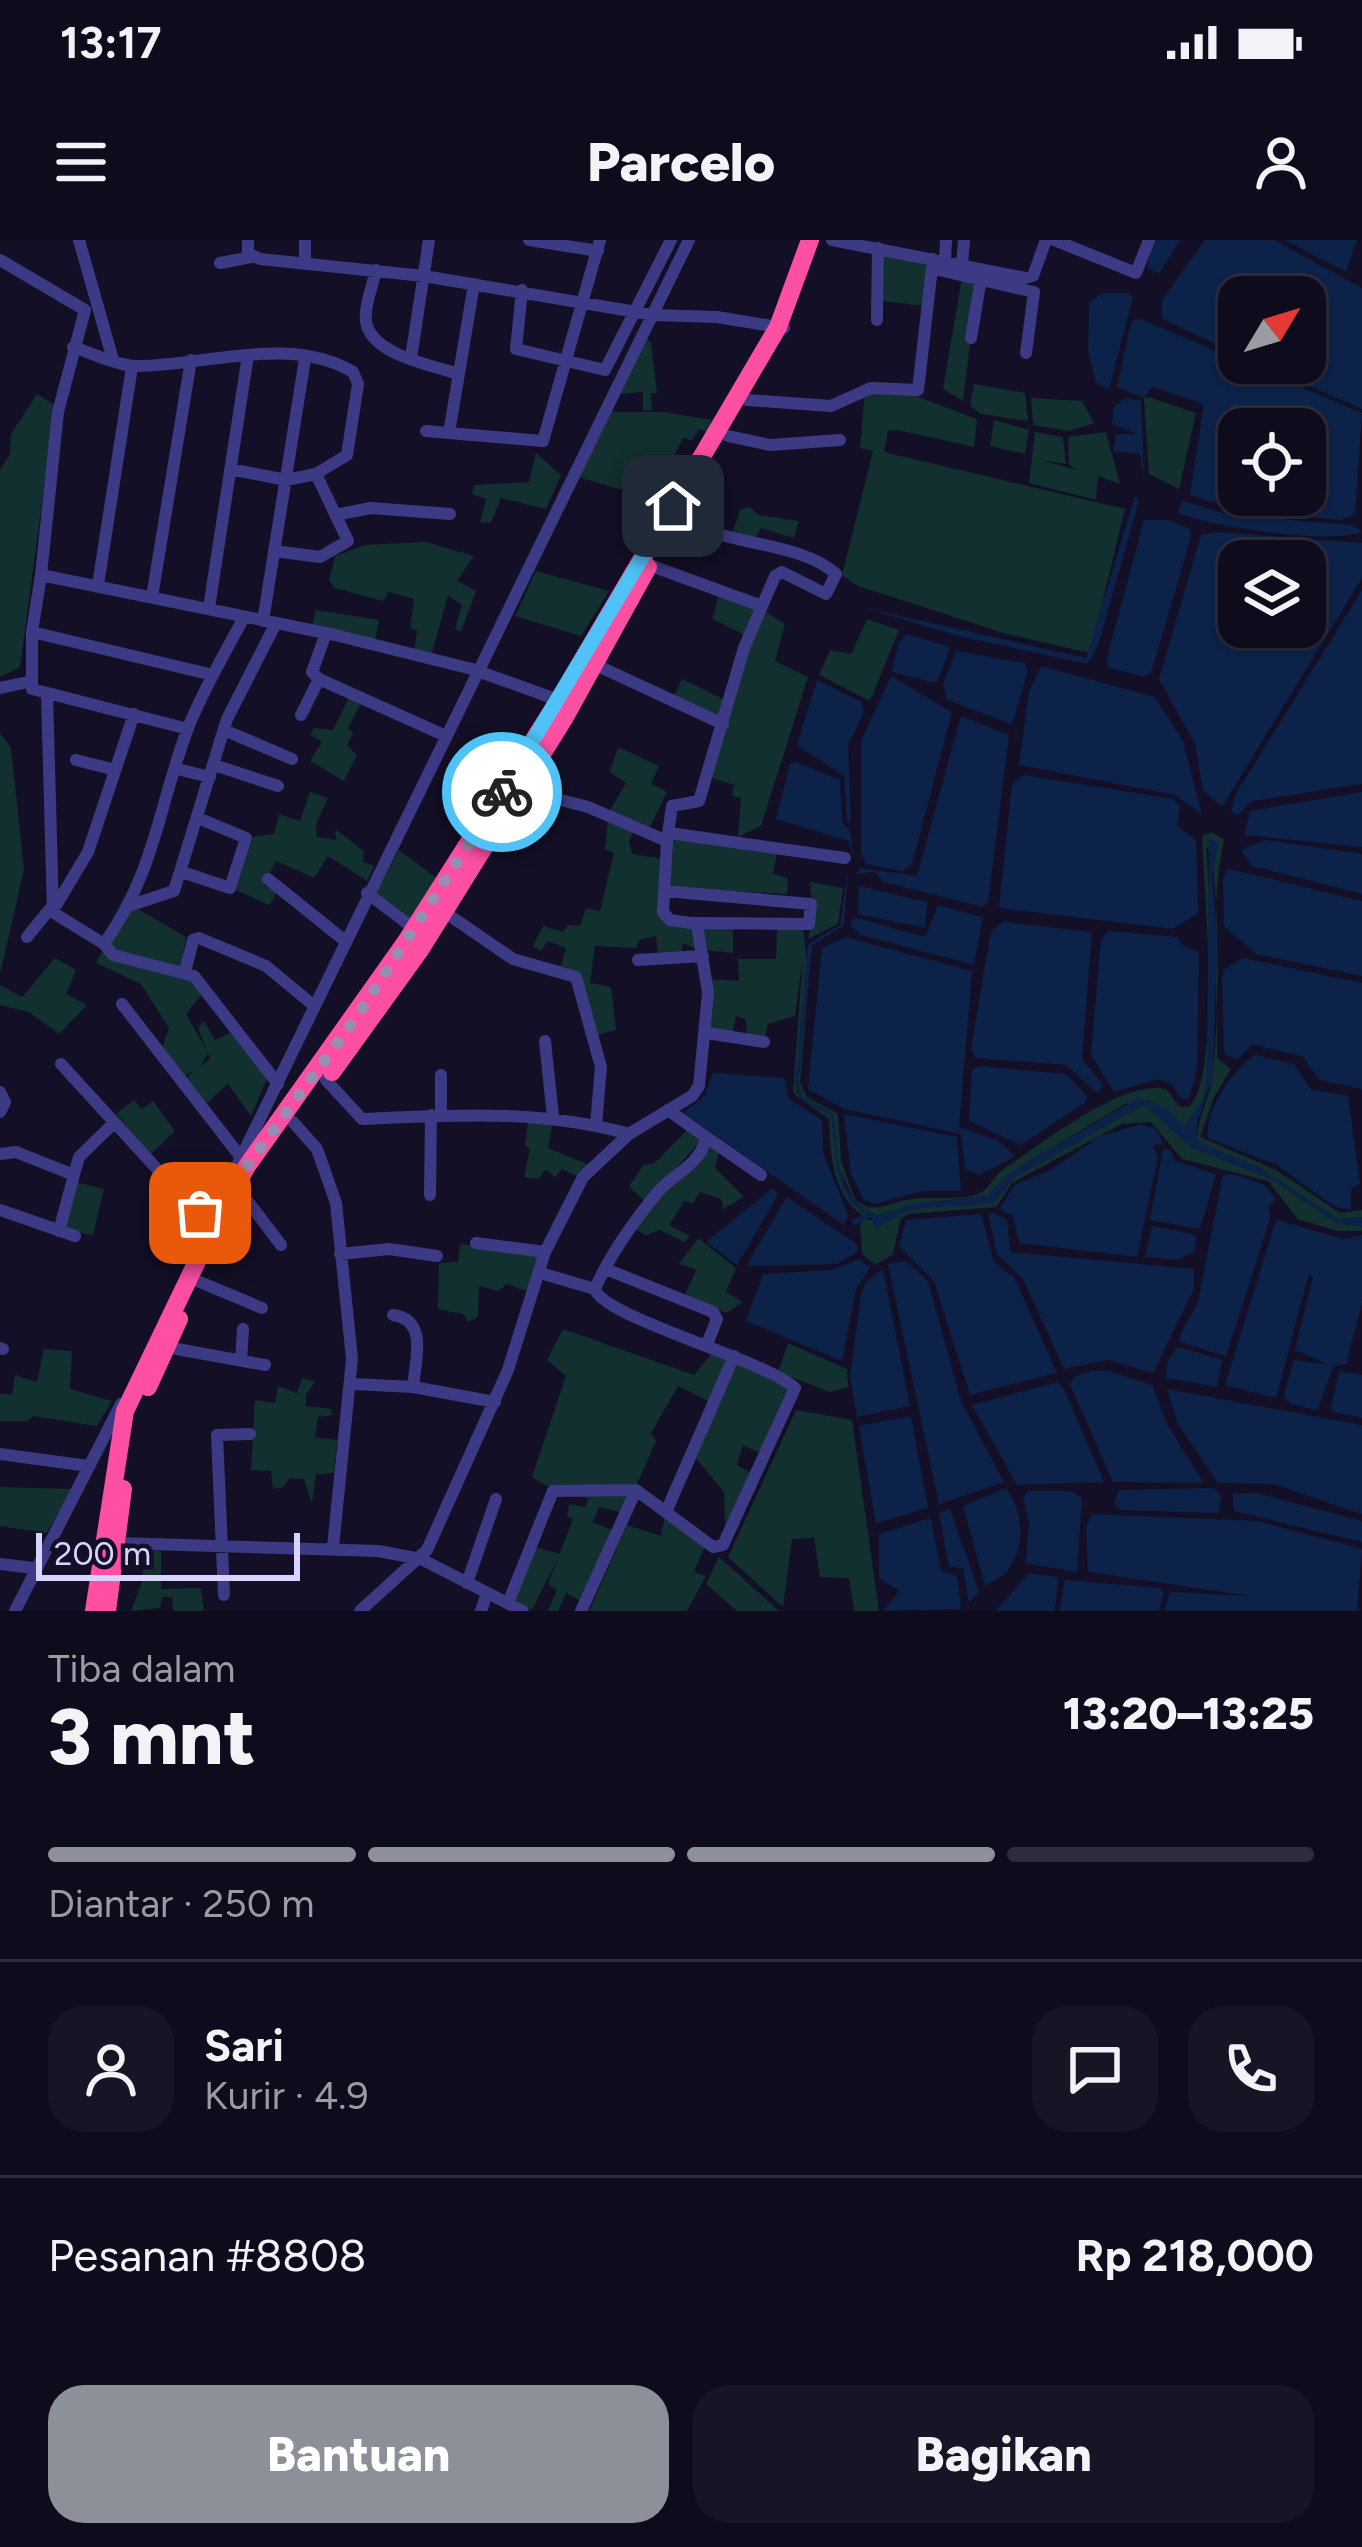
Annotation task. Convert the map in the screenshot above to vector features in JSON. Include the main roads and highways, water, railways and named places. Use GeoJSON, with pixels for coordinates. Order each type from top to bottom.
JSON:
{"type":"FeatureCollection","features":[{"type":"Feature","properties":{"kind":"highway"},"geometry":{"type":"LineString","coordinates":[[107,1611],[135,1423],[215,1224],[242,1179],[421,933],[443,911],[518,789],[782,328],[810,240]]}},
{"type":"Feature","properties":{"kind":"highway"},"geometry":{"type":"LineString","coordinates":[[94,1611],[121,1430],[138,1380],[242,1179],[326,1080],[565,703],[596,665],[747,400],[819,240]]}},
{"type":"Feature","properties":{"kind":"water"},"geometry":{"type":"Polygon","coordinates":[[[1153,240],[1180,240],[1159,274],[1147,267],[1153,240]]]}},
{"type":"Feature","properties":{"kind":"water"},"geometry":{"type":"Polygon","coordinates":[[[1205,240],[1274,240],[1362,288],[1362,409],[1305,384],[1326,384],[1326,276],[1218,276],[1218,345],[1162,319],[1162,300],[1205,240]]]}},
{"type":"Feature","properties":{"kind":"water"},"geometry":{"type":"Polygon","coordinates":[[[1285,240],[1357,240],[1346,272],[1285,240]]]}},
{"type":"Feature","properties":{"kind":"water"},"geometry":{"type":"Polygon","coordinates":[[[1102,293],[1129,293],[1133,298],[1109,389],[1096,383],[1088,351],[1089,303],[1102,293]]]}},
{"type":"Feature","properties":{"kind":"water"},"geometry":{"type":"Polygon","coordinates":[[[1138,318],[1218,352],[1218,384],[1294,384],[1362,413],[1355,514],[1342,520],[1300,516],[1326,516],[1326,408],[1218,408],[1218,504],[1190,495],[1204,404],[1152,387],[1144,398],[1117,387],[1131,322],[1138,318]]]}},
{"type":"Feature","properties":{"kind":"water"},"geometry":{"type":"Polygon","coordinates":[[[1126,398],[1141,401],[1144,479],[1140,454],[1114,451],[1116,434],[1138,434],[1112,424],[1114,406],[1126,398]]]}},
{"type":"Feature","properties":{"kind":"water"},"geometry":{"type":"Polygon","coordinates":[[[1135,496],[1139,501],[1098,645],[1087,664],[958,636],[865,608],[1086,658],[1135,496]]]}},
{"type":"Feature","properties":{"kind":"water"},"geometry":{"type":"Polygon","coordinates":[[[1182,501],[1218,512],[1218,516],[1353,525],[1362,532],[1298,535],[1243,529],[1178,513],[1182,501]]]}},
{"type":"Feature","properties":{"kind":"water"},"geometry":{"type":"Polygon","coordinates":[[[1144,520],[1169,520],[1190,529],[1191,537],[1151,673],[1144,677],[1108,667],[1107,658],[1144,520]]]}},
{"type":"Feature","properties":{"kind":"water"},"geometry":{"type":"Polygon","coordinates":[[[1219,532],[1323,540],[1218,540],[1218,648],[1319,648],[1222,807],[1203,790],[1195,744],[1159,679],[1201,535],[1219,532]]]}},
{"type":"Feature","properties":{"kind":"water"},"geometry":{"type":"Polygon","coordinates":[[[1326,540],[1362,543],[1362,578],[1326,637],[1326,540]]]}},
{"type":"Feature","properties":{"kind":"water"},"geometry":{"type":"Polygon","coordinates":[[[1362,590],[1362,784],[1252,801],[1238,815],[1231,812],[1235,795],[1362,590]]]}},
{"type":"Feature","properties":{"kind":"water"},"geometry":{"type":"Polygon","coordinates":[[[907,634],[950,647],[937,683],[892,672],[898,644],[907,634]]]}},
{"type":"Feature","properties":{"kind":"water"},"geometry":{"type":"Polygon","coordinates":[[[956,651],[1025,663],[1027,674],[1012,724],[947,700],[943,684],[956,651]]]}},
{"type":"Feature","properties":{"kind":"water"},"geometry":{"type":"Polygon","coordinates":[[[1041,666],[1155,697],[1183,741],[1202,815],[1175,795],[1019,765],[1029,692],[1041,666]]]}},
{"type":"Feature","properties":{"kind":"water"},"geometry":{"type":"Polygon","coordinates":[[[891,676],[952,712],[912,864],[902,871],[866,864],[861,853],[861,741],[891,676]]]}},
{"type":"Feature","properties":{"kind":"water"},"geometry":{"type":"Polygon","coordinates":[[[817,680],[861,702],[864,711],[848,746],[851,822],[847,823],[844,776],[797,745],[817,680]]]}},
{"type":"Feature","properties":{"kind":"water"},"geometry":{"type":"Polygon","coordinates":[[[961,716],[1009,735],[988,902],[982,907],[884,882],[874,872],[856,874],[860,868],[917,876],[961,716]]]}},
{"type":"Feature","properties":{"kind":"water"},"geometry":{"type":"Polygon","coordinates":[[[796,762],[840,780],[842,821],[850,832],[854,863],[849,841],[776,819],[790,764],[796,762]]]}},
{"type":"Feature","properties":{"kind":"water"},"geometry":{"type":"Polygon","coordinates":[[[1025,775],[1173,799],[1180,806],[1177,826],[1196,840],[1198,913],[1173,929],[999,908],[1012,784],[1025,775]]]}},
{"type":"Feature","properties":{"kind":"water"},"geometry":{"type":"Polygon","coordinates":[[[1362,792],[1362,847],[1244,835],[1250,811],[1362,792]]]}},
{"type":"Feature","properties":{"kind":"water"},"geometry":{"type":"Polygon","coordinates":[[[1209,839],[1219,842],[1212,875],[1217,941],[1213,1076],[1197,1122],[1197,1142],[1258,1167],[1338,1219],[1362,1217],[1362,1227],[1335,1222],[1271,1179],[1191,1147],[1144,1104],[1014,1178],[994,1202],[917,1209],[876,1230],[871,1217],[853,1226],[851,1220],[868,1214],[856,1208],[842,1186],[831,1116],[801,1099],[795,1084],[808,944],[840,925],[848,868],[844,925],[812,946],[798,1084],[803,1097],[833,1114],[845,1185],[862,1207],[877,1216],[914,1204],[987,1196],[1013,1171],[1138,1098],[1168,1109],[1184,1127],[1203,1101],[1207,1076],[1209,839]]]}},
{"type":"Feature","properties":{"kind":"water"},"geometry":{"type":"Polygon","coordinates":[[[1265,840],[1362,854],[1362,894],[1252,866],[1241,850],[1265,840]]]}},
{"type":"Feature","properties":{"kind":"water"},"geometry":{"type":"Polygon","coordinates":[[[1229,869],[1362,901],[1362,976],[1256,954],[1224,926],[1223,877],[1229,869]]]}},
{"type":"Feature","properties":{"kind":"water"},"geometry":{"type":"Polygon","coordinates":[[[859,886],[927,902],[925,928],[858,914],[859,886]]]}},
{"type":"Feature","properties":{"kind":"water"},"geometry":{"type":"Polygon","coordinates":[[[938,905],[983,917],[974,965],[861,935],[850,925],[853,918],[861,919],[925,937],[938,905]]]}},
{"type":"Feature","properties":{"kind":"water"},"geometry":{"type":"Polygon","coordinates":[[[1004,922],[1092,932],[1082,1059],[1103,1085],[1098,1094],[1066,1065],[976,1058],[971,1049],[991,931],[1004,922]]]}},
{"type":"Feature","properties":{"kind":"water"},"geometry":{"type":"Polygon","coordinates":[[[1108,931],[1178,937],[1183,946],[1199,952],[1197,1070],[1189,1098],[1180,1098],[1172,1084],[1158,1079],[1114,1092],[1091,1055],[1101,940],[1108,931]]]}},
{"type":"Feature","properties":{"kind":"water"},"geometry":{"type":"Polygon","coordinates":[[[845,937],[972,971],[959,1127],[997,1140],[1015,1156],[980,1175],[965,1169],[961,1134],[844,1109],[808,1089],[822,948],[845,937]]]}},
{"type":"Feature","properties":{"kind":"water"},"geometry":{"type":"Polygon","coordinates":[[[1243,958],[1362,983],[1362,1089],[1320,1080],[1303,1057],[1252,1044],[1237,1060],[1224,1054],[1222,978],[1224,970],[1243,958]]]}},
{"type":"Feature","properties":{"kind":"water"},"geometry":{"type":"Polygon","coordinates":[[[1255,1055],[1294,1064],[1311,1089],[1348,1096],[1360,1184],[1351,1189],[1351,1210],[1335,1207],[1277,1165],[1208,1138],[1211,1115],[1222,1092],[1255,1055]]]}},
{"type":"Feature","properties":{"kind":"water"},"geometry":{"type":"Polygon","coordinates":[[[979,1066],[1066,1074],[1087,1096],[1086,1102],[1021,1145],[969,1121],[972,1070],[979,1066]]]}},
{"type":"Feature","properties":{"kind":"water"},"geometry":{"type":"Polygon","coordinates":[[[713,1073],[784,1078],[789,1099],[822,1120],[823,1153],[848,1215],[844,1225],[683,1113],[705,1095],[713,1073]]]}},
{"type":"Feature","properties":{"kind":"water"},"geometry":{"type":"Polygon","coordinates":[[[844,1114],[957,1137],[961,1191],[922,1191],[875,1204],[864,1200],[851,1174],[844,1114]]]}},
{"type":"Feature","properties":{"kind":"water"},"geometry":{"type":"Polygon","coordinates":[[[1142,1124],[1157,1130],[1163,1143],[1153,1146],[1158,1157],[1137,1257],[1019,1243],[1013,1216],[1000,1209],[1014,1185],[1051,1170],[1100,1136],[1142,1124]]]}},
{"type":"Feature","properties":{"kind":"water"},"geometry":{"type":"Polygon","coordinates":[[[1163,1149],[1171,1150],[1174,1161],[1216,1174],[1200,1229],[1150,1220],[1163,1149]]]}},
{"type":"Feature","properties":{"kind":"water"},"geometry":{"type":"Polygon","coordinates":[[[1223,1175],[1265,1185],[1276,1199],[1269,1206],[1270,1219],[1226,1356],[1180,1342],[1179,1337],[1198,1302],[1223,1175]]]}},
{"type":"Feature","properties":{"kind":"water"},"geometry":{"type":"Polygon","coordinates":[[[773,1188],[778,1195],[737,1265],[706,1242],[773,1188]]]}},
{"type":"Feature","properties":{"kind":"water"},"geometry":{"type":"Polygon","coordinates":[[[787,1197],[858,1245],[857,1252],[837,1264],[746,1266],[787,1197]]]}},
{"type":"Feature","properties":{"kind":"water"},"geometry":{"type":"Polygon","coordinates":[[[981,1214],[994,1262],[1014,1277],[1057,1373],[970,1395],[934,1281],[899,1246],[906,1220],[981,1214]]]}},
{"type":"Feature","properties":{"kind":"water"},"geometry":{"type":"Polygon","coordinates":[[[988,1214],[1007,1220],[1010,1252],[1194,1269],[1194,1289],[1153,1373],[1108,1360],[1064,1369],[1023,1279],[997,1254],[988,1214]]]}},
{"type":"Feature","properties":{"kind":"water"},"geometry":{"type":"Polygon","coordinates":[[[1276,1220],[1344,1239],[1362,1235],[1362,1303],[1346,1364],[1334,1366],[1317,1410],[1291,1404],[1283,1397],[1294,1360],[1329,1365],[1295,1350],[1313,1277],[1309,1273],[1276,1398],[1225,1385],[1276,1220]]]}},
{"type":"Feature","properties":{"kind":"water"},"geometry":{"type":"Polygon","coordinates":[[[1152,1226],[1196,1235],[1195,1251],[1178,1260],[1145,1257],[1152,1226]]]}},
{"type":"Feature","properties":{"kind":"water"},"geometry":{"type":"Polygon","coordinates":[[[860,1259],[870,1268],[856,1289],[842,1361],[746,1321],[763,1274],[831,1270],[860,1259]]]}},
{"type":"Feature","properties":{"kind":"water"},"geometry":{"type":"Polygon","coordinates":[[[906,1261],[928,1281],[961,1401],[1004,1482],[939,1504],[888,1264],[906,1261]]]}},
{"type":"Feature","properties":{"kind":"water"},"geometry":{"type":"Polygon","coordinates":[[[883,1269],[910,1406],[857,1417],[850,1376],[861,1294],[865,1283],[883,1269]]]}},
{"type":"Feature","properties":{"kind":"water"},"geometry":{"type":"Polygon","coordinates":[[[1178,1347],[1222,1360],[1217,1387],[1166,1378],[1167,1362],[1178,1347]]]}},
{"type":"Feature","properties":{"kind":"water"},"geometry":{"type":"Polygon","coordinates":[[[1109,1371],[1152,1385],[1168,1426],[1204,1483],[1113,1482],[1070,1385],[1074,1377],[1109,1371]]]}},
{"type":"Feature","properties":{"kind":"water"},"geometry":{"type":"Polygon","coordinates":[[[1339,1371],[1362,1375],[1362,1418],[1330,1411],[1339,1371]]]}},
{"type":"Feature","properties":{"kind":"water"},"geometry":{"type":"Polygon","coordinates":[[[1058,1382],[1104,1482],[1017,1485],[972,1405],[1058,1382]]]}},
{"type":"Feature","properties":{"kind":"water"},"geometry":{"type":"Polygon","coordinates":[[[1167,1389],[1362,1425],[1362,1514],[1274,1484],[1218,1483],[1178,1424],[1167,1389]]]}},
{"type":"Feature","properties":{"kind":"water"},"geometry":{"type":"Polygon","coordinates":[[[911,1416],[928,1508],[876,1523],[859,1426],[911,1416]]]}},
{"type":"Feature","properties":{"kind":"water"},"geometry":{"type":"Polygon","coordinates":[[[1006,1488],[1018,1514],[1020,1543],[1009,1569],[985,1585],[963,1506],[1006,1488]]]}},
{"type":"Feature","properties":{"kind":"water"},"geometry":{"type":"Polygon","coordinates":[[[1214,1488],[1221,1496],[1219,1513],[1120,1510],[1114,1503],[1119,1490],[1214,1488]]]}},
{"type":"Feature","properties":{"kind":"water"},"geometry":{"type":"Polygon","coordinates":[[[1028,1491],[1071,1491],[1082,1498],[1077,1572],[1026,1563],[1029,1521],[1023,1498],[1028,1491]]]}},
{"type":"Feature","properties":{"kind":"water"},"geometry":{"type":"Polygon","coordinates":[[[1256,1493],[1362,1521],[1362,1542],[1234,1511],[1233,1494],[1256,1493]]]}},
{"type":"Feature","properties":{"kind":"water"},"geometry":{"type":"Polygon","coordinates":[[[950,1509],[979,1592],[969,1603],[963,1568],[949,1567],[939,1513],[950,1509]]]}},
{"type":"Feature","properties":{"kind":"water"},"geometry":{"type":"Polygon","coordinates":[[[1092,1514],[1258,1521],[1362,1549],[1357,1611],[1164,1611],[1170,1592],[1251,1596],[1088,1572],[1086,1526],[1092,1514]]]}},
{"type":"Feature","properties":{"kind":"water"},"geometry":{"type":"Polygon","coordinates":[[[931,1518],[941,1571],[957,1576],[961,1609],[884,1611],[899,1591],[879,1578],[879,1534],[931,1518]]]}},
{"type":"Feature","properties":{"kind":"water"},"geometry":{"type":"Polygon","coordinates":[[[1029,1573],[1058,1577],[1055,1611],[996,1611],[1029,1573]]]}},
{"type":"Feature","properties":{"kind":"water"},"geometry":{"type":"Polygon","coordinates":[[[1065,1580],[1159,1588],[1164,1593],[1159,1611],[1059,1611],[1065,1580]]]}}]}
